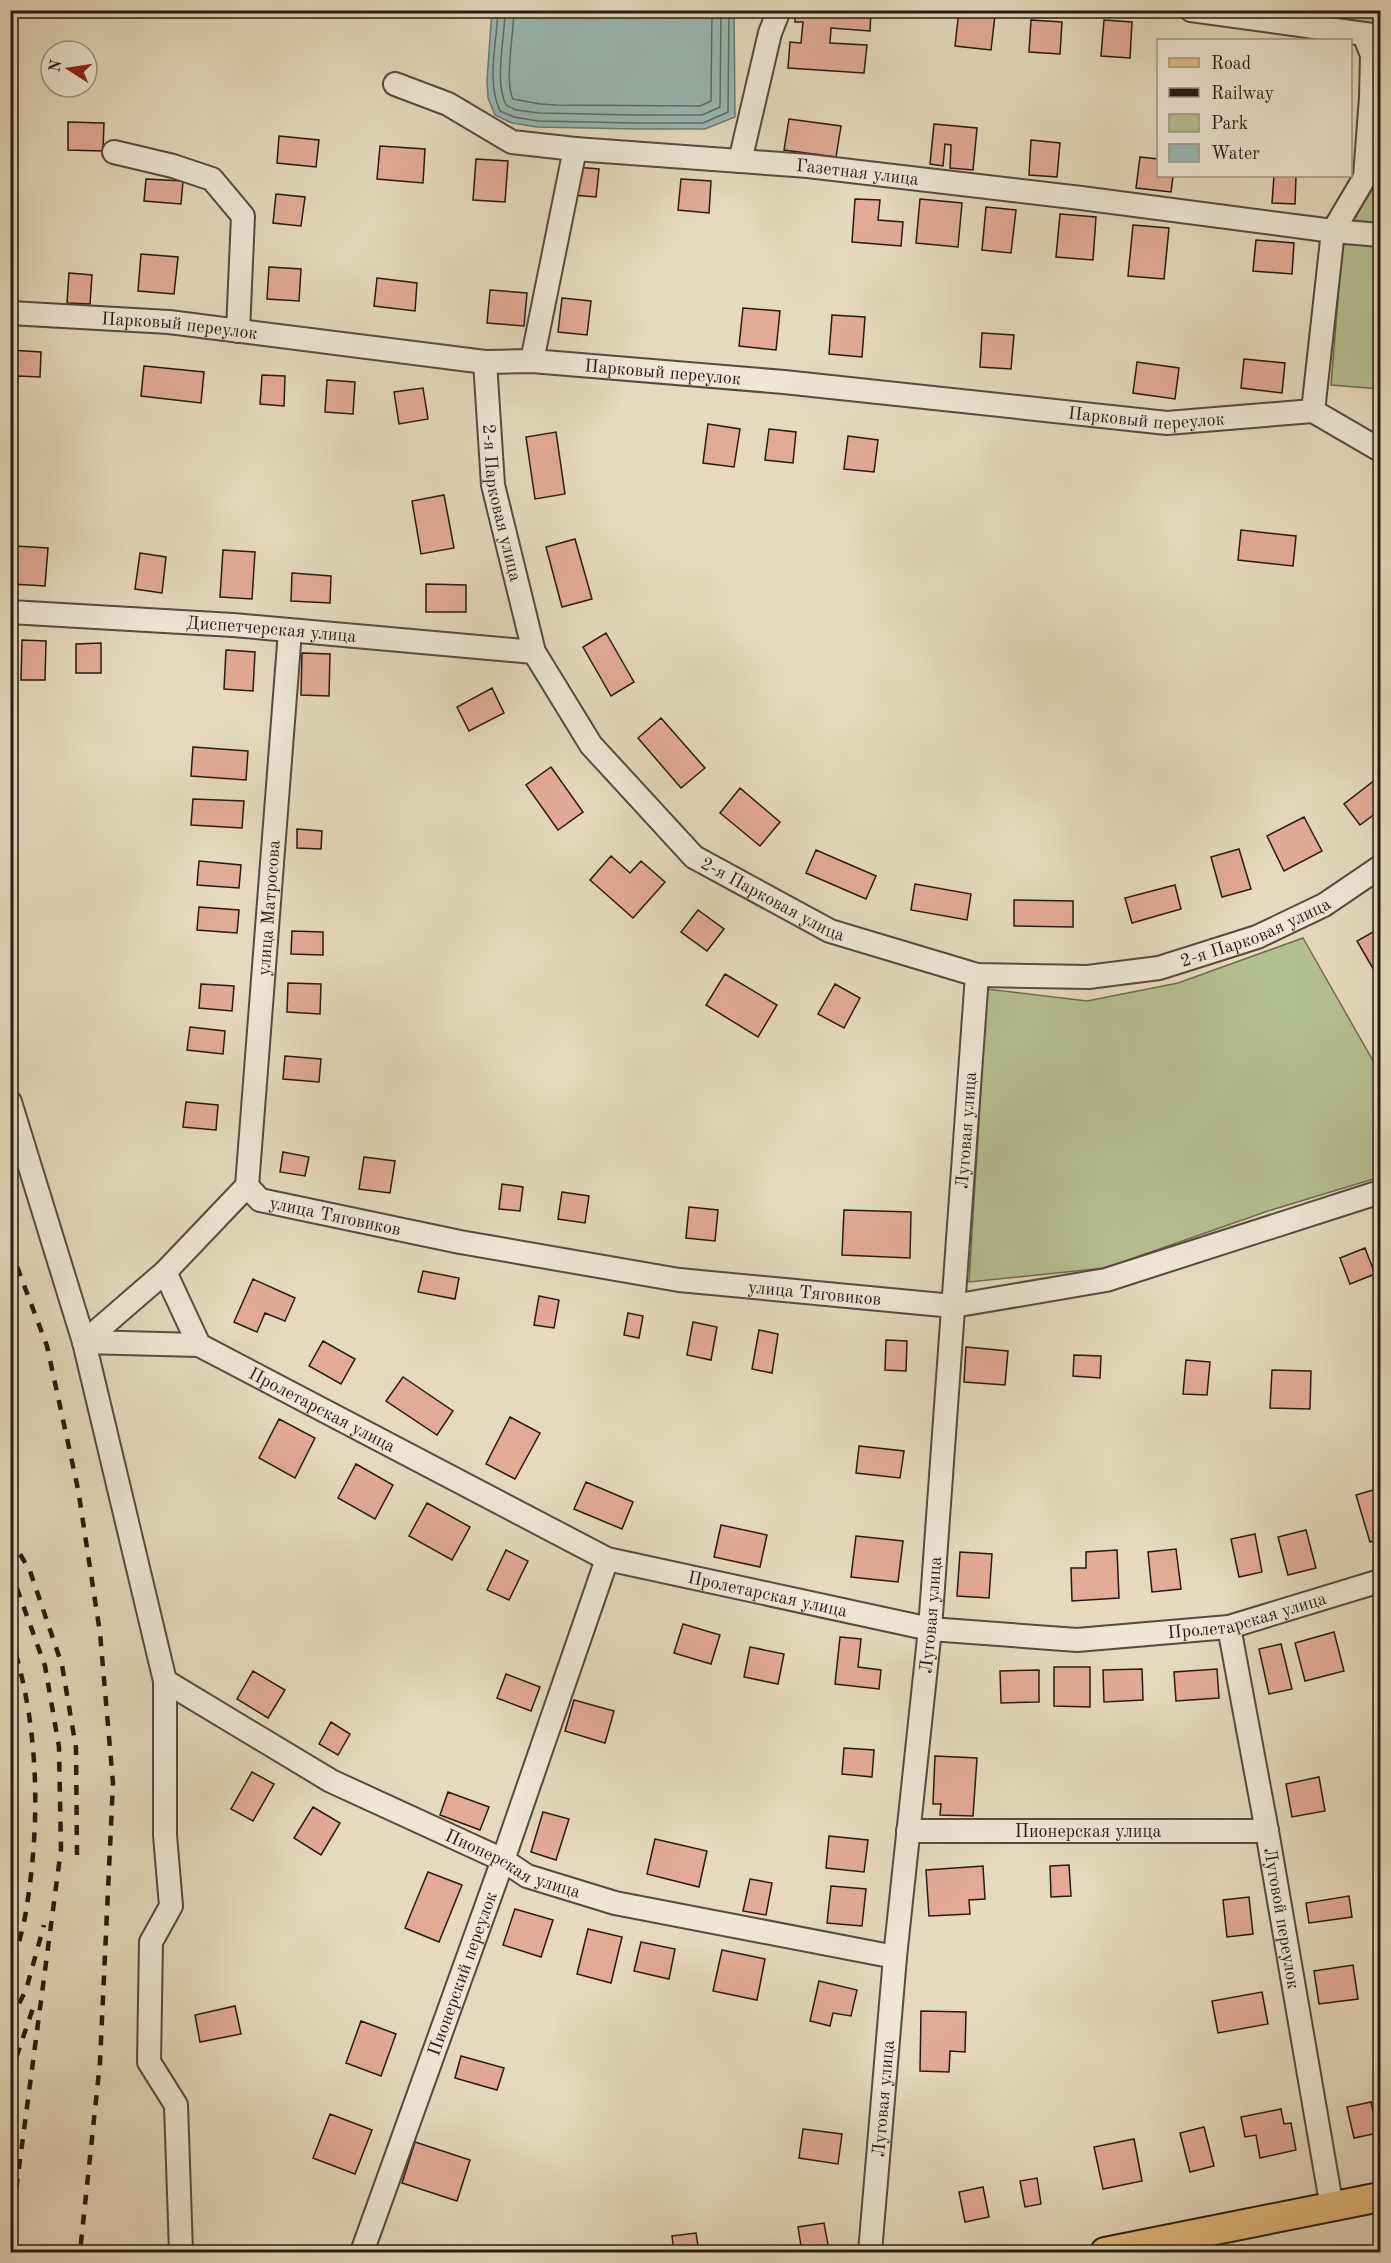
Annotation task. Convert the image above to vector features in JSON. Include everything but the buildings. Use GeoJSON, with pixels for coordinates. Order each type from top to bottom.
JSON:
{"type":"FeatureCollection","features":[{"type":"Feature","properties":{"kind":"main road"},"geometry":{"type":"LineString","coordinates":[[1105,2253],[1380,2198]]}},
{"type":"Feature","properties":{"kind":"street"},"geometry":{"type":"LineString","coordinates":[[740,161],[770,33],[779,10]]}},
{"type":"Feature","properties":{"kind":"street"},"geometry":{"type":"LineString","coordinates":[[1191,10],[1372,36],[1371,97],[1365,177],[1333,231],[1313,411],[1380,450]]}},
{"type":"Feature","properties":{"kind":"street","name":"Газетная улица"},"geometry":{"type":"LineString","coordinates":[[395,84],[448,104],[513,142],[575,149],[808,166],[1380,235]]}},
{"type":"Feature","properties":{"kind":"street"},"geometry":{"type":"LineString","coordinates":[[532,361],[575,149]]}},
{"type":"Feature","properties":{"kind":"street"},"geometry":{"type":"LineString","coordinates":[[114,152],[173,166],[212,179],[243,216],[238,331]]}},
{"type":"Feature","properties":{"kind":"street","name":"Парковый переулок"},"geometry":{"type":"LineString","coordinates":[[10,313],[169,322],[485,362],[532,361],[784,382],[1167,423],[1313,411]]}},
{"type":"Feature","properties":{"kind":"street","name":"2-я Парковая улица"},"geometry":{"type":"LineString","coordinates":[[485,362],[493,485],[534,652],[591,744],[694,857],[830,931],[977,975],[1088,977],[1159,968],[1257,937],[1324,905],[1380,867]]}},
{"type":"Feature","properties":{"kind":"street","name":"Диспетчерская улица"},"geometry":{"type":"LineString","coordinates":[[10,612],[369,635],[534,652]]}},
{"type":"Feature","properties":{"kind":"street","name":"улица Матросова"},"geometry":{"type":"LineString","coordinates":[[247,1186],[290,631]]}},
{"type":"Feature","properties":{"kind":"street","name":"Луговая улица"},"geometry":{"type":"LineString","coordinates":[[870,2253],[895,1957],[930,1629],[977,975]]}},
{"type":"Feature","properties":{"kind":"street"},"geometry":{"type":"LineString","coordinates":[[10,1102],[84,1342],[165,1682],[165,1835],[171,1906],[151,1942],[149,2062],[176,2105],[181,2253]]}},
{"type":"Feature","properties":{"kind":"street"},"geometry":{"type":"LineString","coordinates":[[84,1342],[165,1272],[247,1186]]}},
{"type":"Feature","properties":{"kind":"street","name":"улица Тяговиков"},"geometry":{"type":"LineString","coordinates":[[247,1186],[260,1200],[460,1242],[679,1280],[953,1306],[1106,1281],[1380,1192]]}},
{"type":"Feature","properties":{"kind":"street"},"geometry":{"type":"LineString","coordinates":[[84,1342],[199,1345],[165,1272]]}},
{"type":"Feature","properties":{"kind":"street","name":"Пролетарская улица"},"geometry":{"type":"LineString","coordinates":[[199,1345],[607,1560],[930,1629],[1077,1640],[1229,1627],[1380,1581]]}},
{"type":"Feature","properties":{"kind":"street","name":"Пионерский переулок"},"geometry":{"type":"LineString","coordinates":[[362,2253],[503,1860],[607,1560]]}},
{"type":"Feature","properties":{"kind":"street","name":"Луговой переулок"},"geometry":{"type":"LineString","coordinates":[[1229,1627],[1268,1831],[1332,2208]]}},
{"type":"Feature","properties":{"kind":"street","name":"Пионерская улица"},"geometry":{"type":"LineString","coordinates":[[165,1682],[332,1781],[503,1860],[527,1876],[615,1903],[895,1957]]}},
{"type":"Feature","properties":{"kind":"street","name":"Пионерская улица"},"geometry":{"type":"LineString","coordinates":[[908,1831],[1268,1831]]}},
{"type":"Feature","properties":{"kind":"green space"},"geometry":{"type":"Polygon","coordinates":[[[1273,11],[1380,11],[1380,25],[1273,11]]]}},
{"type":"Feature","properties":{"kind":"green space"},"geometry":{"type":"Polygon","coordinates":[[[1380,53],[1380,389],[1331,385],[1343,237],[1372,189],[1380,53]]]}},
{"type":"Feature","properties":{"kind":"green space"},"geometry":{"type":"Polygon","coordinates":[[[1303,938],[1380,1073],[1380,1177],[1268,1211],[1105,1268],[969,1282],[987,989],[1087,1001],[1178,983],[1303,938]]]}},
{"type":"Feature","properties":{"kind":"water"},"geometry":{"type":"Polygon","coordinates":[[[492,11],[734,11],[735,117],[705,129],[537,127],[512,123],[495,115],[488,98],[487,80],[492,11]]]}},
{"type":"Feature","properties":{"kind":"railway"},"geometry":{"type":"LineString","coordinates":[[10,1248],[47,1346],[78,1489],[100,1633],[113,1783],[100,2062],[80,2252]]}},
{"type":"Feature","properties":{"kind":"railway"},"geometry":{"type":"LineString","coordinates":[[10,1537],[30,1571],[62,1665],[76,1748],[77,1855]]}},
{"type":"Feature","properties":{"kind":"railway"},"geometry":{"type":"LineString","coordinates":[[10,1569],[45,1666],[59,1747],[61,1849],[10,2236]]}},
{"type":"Feature","properties":{"kind":"railway"},"geometry":{"type":"LineString","coordinates":[[10,1635],[27,1704],[35,1775],[34,1847],[30,1882],[25,1917],[10,1975]]}},
{"type":"Feature","properties":{"kind":"railway"},"geometry":{"type":"LineString","coordinates":[[10,2021],[26,1990],[44,1925]]}},
{"type":"Feature","properties":{"kind":"railway"},"geometry":{"type":"LineString","coordinates":[[10,2076],[34,2005]]}}]}
